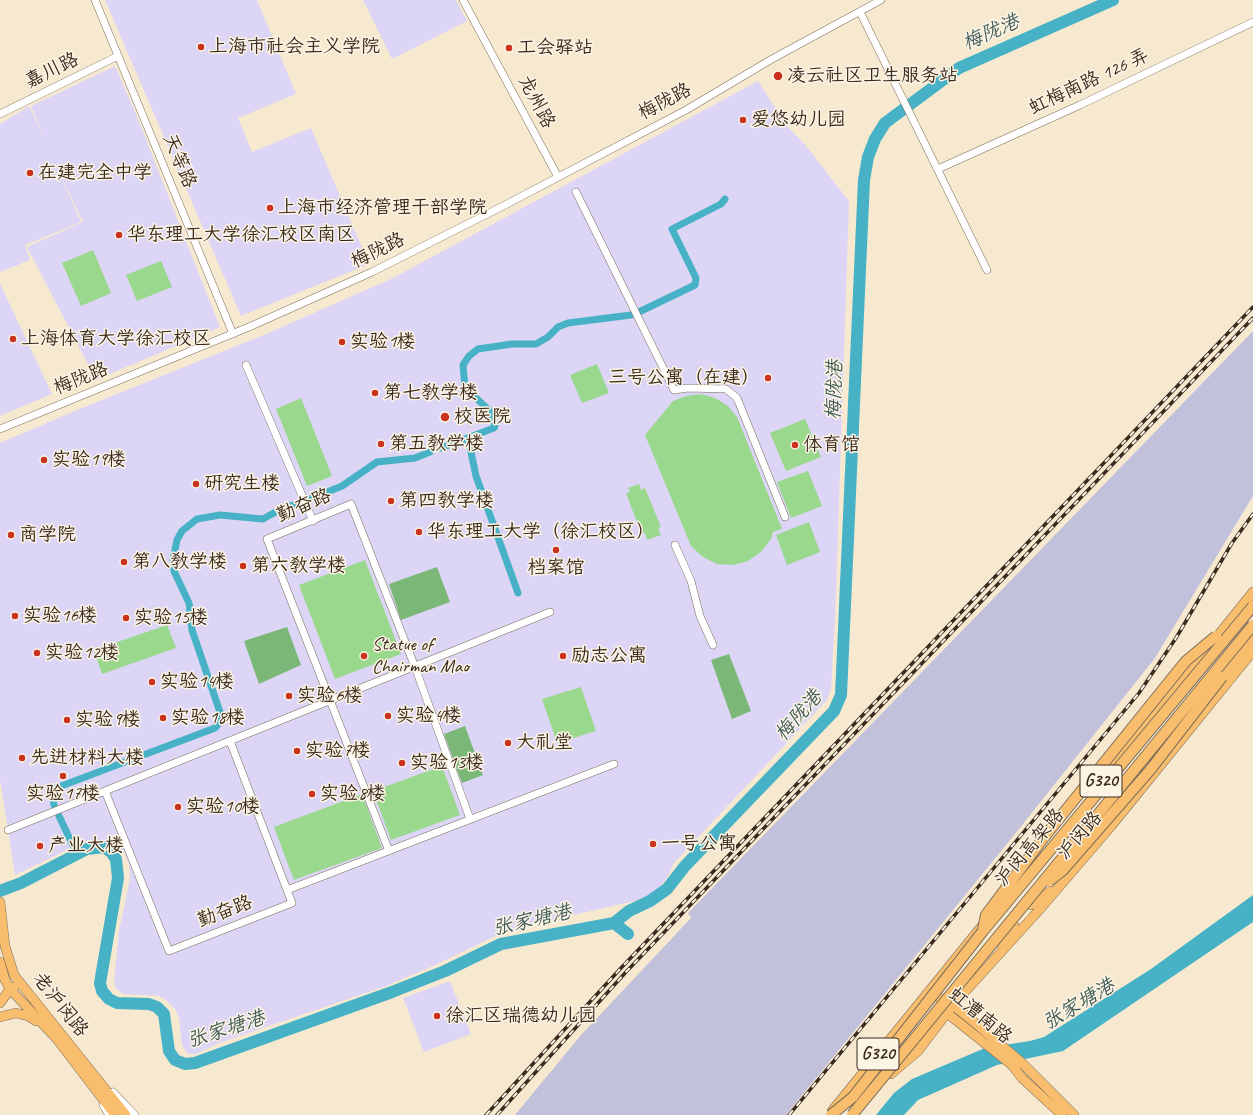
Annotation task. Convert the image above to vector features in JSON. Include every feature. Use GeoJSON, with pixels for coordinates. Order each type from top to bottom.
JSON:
{"type":"FeatureCollection","features":[{"type":"Feature","properties":{"kind":"highway","name":"沪闵高架路"},"geometry":{"type":"LineString","coordinates":[[838,1115],[983,931],[1253,605]]}},
{"type":"Feature","properties":{"kind":"highway","name":"沪闵高架路"},"geometry":{"type":"LineString","coordinates":[[852,1115],[1253,626]]}},
{"type":"Feature","properties":{"kind":"highway"},"geometry":{"type":"LineString","coordinates":[[983,931],[986,915],[1045,836],[1186,661],[1216,636]]}},
{"type":"Feature","properties":{"kind":"highway"},"geometry":{"type":"LineString","coordinates":[[1036,890],[1068,864],[1151,769],[1220,674],[1233,662],[1253,638]]}},
{"type":"Feature","properties":{"kind":"highway"},"geometry":{"type":"LineString","coordinates":[[829,1115],[853,1097]]}},
{"type":"Feature","properties":{"kind":"main road","name":"沪闵路"},"geometry":{"type":"LineString","coordinates":[[829,1115],[1253,592]]}},
{"type":"Feature","properties":{"kind":"main road"},"geometry":{"type":"LineString","coordinates":[[1204,654],[1218,642],[1253,605]]}},
{"type":"Feature","properties":{"kind":"main road","name":"沪闵路"},"geometry":{"type":"LineString","coordinates":[[858,1115],[891,1074],[918,1051],[948,1007],[1030,904],[1220,674],[1253,626]]}},
{"type":"Feature","properties":{"kind":"main road","name":"沪闵路"},"geometry":{"type":"LineString","coordinates":[[948,1007],[989,964],[1112,825],[1253,651]]}},
{"type":"Feature","properties":{"kind":"main road"},"geometry":{"type":"LineString","coordinates":[[1030,904],[1060,885]]}},
{"type":"Feature","properties":{"kind":"main road","name":"老沪闵路"},"geometry":{"type":"LineString","coordinates":[[0,902],[5,946],[14,975],[93,1079],[115,1115]]}},
{"type":"Feature","properties":{"kind":"main road","name":"沪闵路"},"geometry":{"type":"LineString","coordinates":[[835,1115],[935,998],[982,936],[998,908]]}},
{"type":"Feature","properties":{"kind":"main road","name":"沪闵路"},"geometry":{"type":"LineString","coordinates":[[989,964],[1014,925]]}},
{"type":"Feature","properties":{"kind":"main road","name":"老沪闵路"},"geometry":{"type":"LineString","coordinates":[[0,962],[2,983],[10,989],[126,1115]]}},
{"type":"Feature","properties":{"kind":"main road"},"geometry":{"type":"LineString","coordinates":[[2,983],[14,975]]}},
{"type":"Feature","properties":{"kind":"main road"},"geometry":{"type":"LineString","coordinates":[[0,1003],[10,989],[20,984]]}},
{"type":"Feature","properties":{"kind":"main road","name":"虹漕南路"},"geometry":{"type":"LineString","coordinates":[[928,992],[993,1044],[1021,1062],[1074,1115]]}},
{"type":"Feature","properties":{"kind":"main road"},"geometry":{"type":"LineString","coordinates":[[0,1017],[16,1013],[28,1016],[56,1038]]}},
{"type":"Feature","properties":{"kind":"main road","name":"虹漕南路"},"geometry":{"type":"LineString","coordinates":[[993,1044],[1022,1078],[1062,1115]]}},
{"type":"Feature","properties":{"kind":"street","name":"天等路"},"geometry":{"type":"LineString","coordinates":[[95,0],[233,334]]}},
{"type":"Feature","properties":{"kind":"street","name":"龙州路"},"geometry":{"type":"LineString","coordinates":[[463,0],[558,177]]}},
{"type":"Feature","properties":{"kind":"street","name":"梅陇路"},"geometry":{"type":"LineString","coordinates":[[0,429],[233,334],[353,281],[686,110],[772,59],[881,0]]}},
{"type":"Feature","properties":{"kind":"street"},"geometry":{"type":"LineString","coordinates":[[860,12],[987,270]]}},
{"type":"Feature","properties":{"kind":"street","name":"虹梅南路 126 弄"},"geometry":{"type":"LineString","coordinates":[[938,169],[1080,105],[1253,22]]}},
{"type":"Feature","properties":{"kind":"street","name":"嘉川路"},"geometry":{"type":"LineString","coordinates":[[0,114],[118,56]]}},
{"type":"Feature","properties":{"kind":"street"},"geometry":{"type":"LineString","coordinates":[[576,192],[674,390],[688,388],[726,389],[737,398],[785,517]]}},
{"type":"Feature","properties":{"kind":"street"},"geometry":{"type":"LineString","coordinates":[[246,365],[313,521]]}},
{"type":"Feature","properties":{"kind":"street","name":"勤奋路"},"geometry":{"type":"LineString","coordinates":[[389,850],[266,539],[313,521],[351,504],[415,667],[470,819]]}},
{"type":"Feature","properties":{"kind":"street"},"geometry":{"type":"LineString","coordinates":[[675,545],[691,581],[700,616],[713,645]]}},
{"type":"Feature","properties":{"kind":"street"},"geometry":{"type":"LineString","coordinates":[[8,830],[550,612]]}},
{"type":"Feature","properties":{"kind":"street"},"geometry":{"type":"LineString","coordinates":[[230,741],[287,890],[614,764]]}},
{"type":"Feature","properties":{"kind":"street","name":"勤奋路"},"geometry":{"type":"LineString","coordinates":[[105,791],[169,951],[292,903],[287,890]]}},
{"type":"Feature","properties":{"kind":"street"},"geometry":{"type":"LineString","coordinates":[[93,1079],[109,1115]]}},
{"type":"Feature","properties":{"kind":"street"},"geometry":{"type":"LineString","coordinates":[[93,1079],[135,1115]]}},
{"type":"Feature","properties":{"kind":"shaded area"},"geometry":{"type":"Polygon","coordinates":[[[105,0],[257,0],[296,94],[238,118],[252,152],[311,128],[369,264],[241,316],[105,0]]]}},
{"type":"Feature","properties":{"kind":"shaded area"},"geometry":{"type":"Polygon","coordinates":[[[363,0],[456,0],[467,21],[392,59],[363,0]]]}},
{"type":"Feature","properties":{"kind":"shaded area","name":"华东理工大学徐汇校区南区"},"geometry":{"type":"Polygon","coordinates":[[[115,66],[136,114],[220,327],[96,380],[27,247],[83,222],[55,163],[81,222],[25,245],[30,260],[0,272],[0,124],[29,106],[44,137],[31,106],[115,66]]]}},
{"type":"Feature","properties":{"kind":"shaded area","name":"华东理工大学（徐汇校区）"},"geometry":{"type":"Polygon","coordinates":[[[758,81],[787,126],[806,146],[849,201],[835,621],[831,689],[827,700],[674,863],[668,876],[658,890],[643,899],[508,930],[433,966],[386,986],[219,1043],[196,1054],[188,1054],[182,1045],[179,1018],[175,1009],[166,1000],[159,996],[123,994],[116,988],[114,980],[119,931],[130,879],[129,864],[124,853],[114,844],[101,840],[84,842],[15,875],[0,779],[0,443],[82,408],[266,334],[393,278],[758,81]]]}},
{"type":"Feature","properties":{"kind":"shaded area","name":"上海体育大学徐汇校区"},"geometry":{"type":"Polygon","coordinates":[[[0,284],[52,394],[0,416],[0,284]]]}},
{"type":"Feature","properties":{"kind":"shaded area"},"geometry":{"type":"Polygon","coordinates":[[[1253,331],[1253,496],[1155,658],[1019,829],[786,1115],[515,1115],[581,1035],[691,918],[688,913],[1253,331]]]}},
{"type":"Feature","properties":{"kind":"shaded area","name":"徐汇区瑞德幼儿园"},"geometry":{"type":"Polygon","coordinates":[[[450,981],[471,1034],[424,1052],[403,998],[450,981]]]}},
{"type":"Feature","properties":{"kind":"green space"},"geometry":{"type":"Polygon","coordinates":[[[93,250],[111,293],[81,306],[62,263],[93,250]]]}},
{"type":"Feature","properties":{"kind":"green space"},"geometry":{"type":"Polygon","coordinates":[[[161,261],[172,287],[137,301],[126,275],[161,261]]]}},
{"type":"Feature","properties":{"kind":"green space"},"geometry":{"type":"Polygon","coordinates":[[[597,364],[609,393],[582,403],[570,375],[597,364]]]}},
{"type":"Feature","properties":{"kind":"green space"},"geometry":{"type":"Polygon","coordinates":[[[701,394],[715,398],[728,406],[737,417],[782,529],[773,532],[771,539],[761,552],[748,561],[733,565],[717,564],[703,557],[691,546],[645,435],[673,401],[686,396],[701,394]]]}},
{"type":"Feature","properties":{"kind":"green space"},"geometry":{"type":"Polygon","coordinates":[[[301,398],[332,476],[307,486],[276,409],[301,398]]]}},
{"type":"Feature","properties":{"kind":"green space","name":"体育馆"},"geometry":{"type":"Polygon","coordinates":[[[805,419],[821,457],[786,471],[770,433],[805,419]]]}},
{"type":"Feature","properties":{"kind":"green space"},"geometry":{"type":"Polygon","coordinates":[[[808,471],[822,506],[791,518],[777,482],[808,471]]]}},
{"type":"Feature","properties":{"kind":"green space"},"geometry":{"type":"Polygon","coordinates":[[[639,484],[641,490],[645,488],[661,527],[658,528],[661,535],[647,540],[645,533],[641,533],[626,493],[630,492],[628,488],[639,484]]]}},
{"type":"Feature","properties":{"kind":"green space"},"geometry":{"type":"Polygon","coordinates":[[[809,522],[820,552],[787,565],[776,535],[809,522]]]}},
{"type":"Feature","properties":{"kind":"green space"},"geometry":{"type":"Polygon","coordinates":[[[365,560],[401,654],[335,679],[299,585],[365,560]]]}},
{"type":"Feature","properties":{"kind":"green space"},"geometry":{"type":"Polygon","coordinates":[[[437,567],[450,602],[401,620],[389,584],[437,567]]]}},
{"type":"Feature","properties":{"kind":"green space"},"geometry":{"type":"Polygon","coordinates":[[[167,625],[176,648],[102,674],[94,650],[167,625]]]}},
{"type":"Feature","properties":{"kind":"green space"},"geometry":{"type":"Polygon","coordinates":[[[287,627],[301,665],[259,684],[244,641],[287,627]]]}},
{"type":"Feature","properties":{"kind":"green space"},"geometry":{"type":"Polygon","coordinates":[[[729,654],[751,711],[732,719],[711,660],[729,654]]]}},
{"type":"Feature","properties":{"kind":"green space"},"geometry":{"type":"Polygon","coordinates":[[[581,687],[596,731],[557,743],[542,699],[581,687]]]}},
{"type":"Feature","properties":{"kind":"green space"},"geometry":{"type":"Polygon","coordinates":[[[465,726],[483,775],[462,783],[444,734],[465,726]]]}},
{"type":"Feature","properties":{"kind":"green space"},"geometry":{"type":"Polygon","coordinates":[[[442,766],[460,815],[391,840],[373,791],[442,766]]]}},
{"type":"Feature","properties":{"kind":"green space"},"geometry":{"type":"Polygon","coordinates":[[[362,794],[382,848],[294,880],[274,827],[362,794]]]}},
{"type":"Feature","properties":{"kind":"water"},"geometry":{"type":"Polygon","coordinates":[[[1253,895],[1253,922],[1063,1051],[997,1065],[918,1100],[904,1115],[876,1115],[894,1093],[912,1079],[985,1048],[1030,1041],[1044,1037],[1151,969],[1253,895]]]}},
{"type":"Feature","properties":{"kind":"waterway","name":"梅陇港"},"geometry":{"type":"LineString","coordinates":[[614,923],[629,911],[650,901],[667,889],[685,866],[834,711],[841,695],[864,180],[868,157],[875,139],[885,123],[959,68],[1113,0]]}},
{"type":"Feature","properties":{"kind":"waterway"},"geometry":{"type":"LineString","coordinates":[[641,311],[695,285],[696,278],[672,229],[721,204],[725,199]]}},
{"type":"Feature","properties":{"kind":"waterway"},"geometry":{"type":"LineString","coordinates":[[441,448],[494,428],[495,426],[489,410],[465,388],[463,365],[469,356],[478,349],[512,344],[536,344],[548,337],[558,327],[568,323],[631,315]]}},
{"type":"Feature","properties":{"kind":"waterway"},"geometry":{"type":"LineString","coordinates":[[468,438],[476,476],[518,593]]}},
{"type":"Feature","properties":{"kind":"waterway"},"geometry":{"type":"LineString","coordinates":[[310,499],[342,486],[377,462],[415,458],[430,452]]}},
{"type":"Feature","properties":{"kind":"waterway"},"geometry":{"type":"LineString","coordinates":[[54,805],[52,793],[56,788],[215,728],[220,722],[221,715],[192,630],[189,603],[174,571],[173,560],[177,540],[182,531],[197,519],[220,515],[263,519],[281,509],[299,503]]}},
{"type":"Feature","properties":{"kind":"waterway"},"geometry":{"type":"LineString","coordinates":[[59,816],[77,854]]}},
{"type":"Feature","properties":{"kind":"waterway","name":"张家塘港"},"geometry":{"type":"LineString","coordinates":[[0,891],[21,883],[87,849],[104,847],[111,852],[116,859],[118,878],[100,983],[102,991],[109,999],[117,1003],[149,1004],[157,1007],[164,1014],[169,1051],[175,1060],[185,1064],[195,1063],[392,992],[445,971],[501,944],[614,923],[628,934]]}},
{"type":"Feature","properties":{"kind":"railway"},"geometry":{"type":"LineString","coordinates":[[486,1115],[621,968],[1253,307]]}},
{"type":"Feature","properties":{"kind":"railway"},"geometry":{"type":"LineString","coordinates":[[497,1115],[626,972],[1253,318]]}},
{"type":"Feature","properties":{"kind":"railway"},"geometry":{"type":"LineString","coordinates":[[789,1115],[1139,693],[1176,638],[1232,543],[1253,514]]}},
{"type":"Feature","properties":{"kind":"place","name":"上海市社会主义学院"},"geometry":{"type":"Point","coordinates":[201,47]}},
{"type":"Feature","properties":{"kind":"place","name":"工会驿站"},"geometry":{"type":"Point","coordinates":[509,48]}},
{"type":"Feature","properties":{"kind":"place","name":"凌云社区卫生服务站"},"geometry":{"type":"Point","coordinates":[778,76]}},
{"type":"Feature","properties":{"kind":"place","name":"爱悠幼儿园"},"geometry":{"type":"Point","coordinates":[743,120]}},
{"type":"Feature","properties":{"kind":"place","name":"在建完全中学"},"geometry":{"type":"Point","coordinates":[30,173]}},
{"type":"Feature","properties":{"kind":"place","name":"上海市经济管理干部学院"},"geometry":{"type":"Point","coordinates":[270,208]}},
{"type":"Feature","properties":{"kind":"place","name":"华东理工大学徐汇校区南区"},"geometry":{"type":"Point","coordinates":[119,235]}},
{"type":"Feature","properties":{"kind":"place","name":"上海体育大学徐汇校区"},"geometry":{"type":"Point","coordinates":[13,339]}},
{"type":"Feature","properties":{"kind":"place","name":"实验1楼"},"geometry":{"type":"Point","coordinates":[342,342]}},
{"type":"Feature","properties":{"kind":"place","name":"三号公寓（在建）"},"geometry":{"type":"Point","coordinates":[768,378]}},
{"type":"Feature","properties":{"kind":"place","name":"第七教学楼"},"geometry":{"type":"Point","coordinates":[375,393]}},
{"type":"Feature","properties":{"kind":"place","name":"校医院"},"geometry":{"type":"Point","coordinates":[445,417]}},
{"type":"Feature","properties":{"kind":"place","name":"第五教学楼"},"geometry":{"type":"Point","coordinates":[381,444]}},
{"type":"Feature","properties":{"kind":"place","name":"体育馆"},"geometry":{"type":"Point","coordinates":[795,445]}},
{"type":"Feature","properties":{"kind":"place","name":"实验19楼"},"geometry":{"type":"Point","coordinates":[44,460]}},
{"type":"Feature","properties":{"kind":"place","name":"研究生楼"},"geometry":{"type":"Point","coordinates":[196,484]}},
{"type":"Feature","properties":{"kind":"place","name":"第四教学楼"},"geometry":{"type":"Point","coordinates":[391,501]}},
{"type":"Feature","properties":{"kind":"place","name":"华东理工大学（徐汇校区）"},"geometry":{"type":"Point","coordinates":[419,532]}},
{"type":"Feature","properties":{"kind":"place","name":"商学院"},"geometry":{"type":"Point","coordinates":[11,535]}},
{"type":"Feature","properties":{"kind":"place","name":"档案馆"},"geometry":{"type":"Point","coordinates":[556,550]}},
{"type":"Feature","properties":{"kind":"place","name":"第八教学楼"},"geometry":{"type":"Point","coordinates":[124,562]}},
{"type":"Feature","properties":{"kind":"place","name":"第六教学楼"},"geometry":{"type":"Point","coordinates":[243,566]}},
{"type":"Feature","properties":{"kind":"place","name":"实验16楼"},"geometry":{"type":"Point","coordinates":[15,616]}},
{"type":"Feature","properties":{"kind":"place","name":"实验15楼"},"geometry":{"type":"Point","coordinates":[126,618]}},
{"type":"Feature","properties":{"kind":"place","name":"实验12楼"},"geometry":{"type":"Point","coordinates":[37,653]}},
{"type":"Feature","properties":{"kind":"place","name":"Statue of Chairman Mao"},"geometry":{"type":"Point","coordinates":[364,656]}},
{"type":"Feature","properties":{"kind":"place","name":"励志公寓"},"geometry":{"type":"Point","coordinates":[563,656]}},
{"type":"Feature","properties":{"kind":"place","name":"实验14楼"},"geometry":{"type":"Point","coordinates":[152,682]}},
{"type":"Feature","properties":{"kind":"place","name":"实验6楼"},"geometry":{"type":"Point","coordinates":[289,696]}},
{"type":"Feature","properties":{"kind":"place","name":"实验4楼"},"geometry":{"type":"Point","coordinates":[388,716]}},
{"type":"Feature","properties":{"kind":"place","name":"实验18楼"},"geometry":{"type":"Point","coordinates":[163,718]}},
{"type":"Feature","properties":{"kind":"place","name":"实验9楼"},"geometry":{"type":"Point","coordinates":[67,720]}},
{"type":"Feature","properties":{"kind":"place","name":"大礼堂"},"geometry":{"type":"Point","coordinates":[508,743]}},
{"type":"Feature","properties":{"kind":"place","name":"实验7楼"},"geometry":{"type":"Point","coordinates":[297,751]}},
{"type":"Feature","properties":{"kind":"place","name":"先进材料大楼"},"geometry":{"type":"Point","coordinates":[22,758]}},
{"type":"Feature","properties":{"kind":"place","name":"实验13楼"},"geometry":{"type":"Point","coordinates":[402,763]}},
{"type":"Feature","properties":{"kind":"place","name":"实验17楼"},"geometry":{"type":"Point","coordinates":[63,776]}},
{"type":"Feature","properties":{"kind":"place","name":"实验8楼"},"geometry":{"type":"Point","coordinates":[312,794]}},
{"type":"Feature","properties":{"kind":"place","name":"实验10楼"},"geometry":{"type":"Point","coordinates":[178,807]}},
{"type":"Feature","properties":{"kind":"place","name":"一号公寓"},"geometry":{"type":"Point","coordinates":[653,844]}},
{"type":"Feature","properties":{"kind":"place","name":"产业大楼"},"geometry":{"type":"Point","coordinates":[40,846]}},
{"type":"Feature","properties":{"kind":"place","name":"徐汇区瑞德幼儿园"},"geometry":{"type":"Point","coordinates":[437,1016]}}]}
